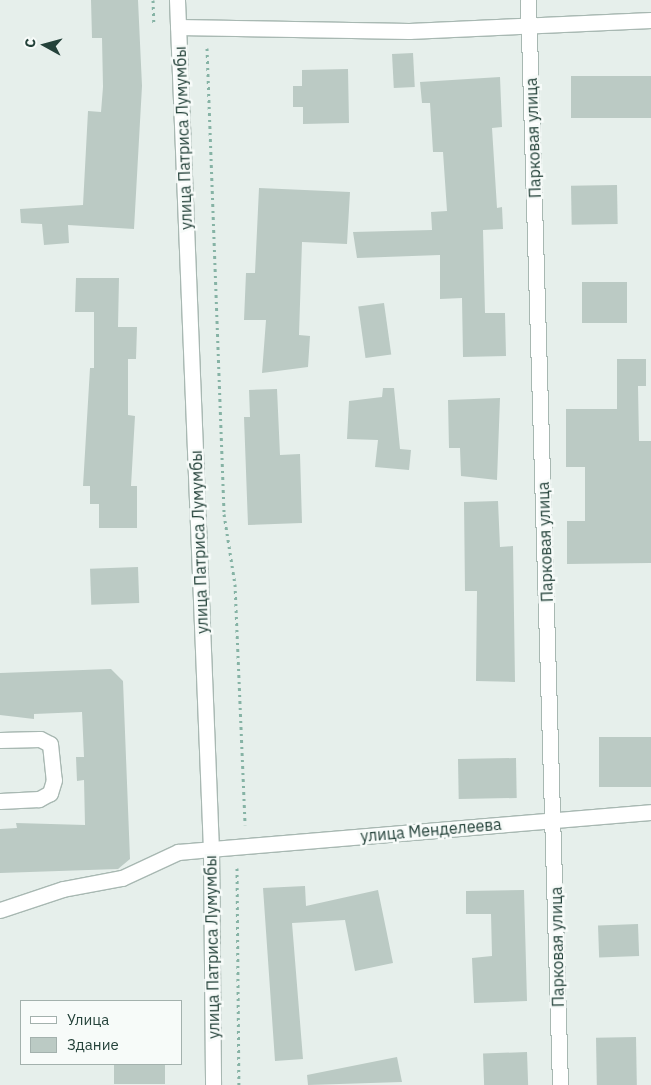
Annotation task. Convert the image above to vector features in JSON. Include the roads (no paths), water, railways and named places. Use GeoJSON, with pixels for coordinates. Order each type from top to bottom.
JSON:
{"type":"FeatureCollection","features":[{"type":"Feature","properties":{"kind":"street","name":"улица Патриса Лумумбы"},"geometry":{"type":"LineString","coordinates":[[177,0],[210,849],[213,1085]]}},
{"type":"Feature","properties":{"kind":"street","name":"Парковая улица"},"geometry":{"type":"LineString","coordinates":[[528,0],[560,1085]]}},
{"type":"Feature","properties":{"kind":"street"},"geometry":{"type":"LineString","coordinates":[[178,27],[409,31],[651,20]]}},
{"type":"Feature","properties":{"kind":"street"},"geometry":{"type":"LineString","coordinates":[[0,740],[40,739],[50,744],[54,780],[50,793],[39,799],[0,800]]}},
{"type":"Feature","properties":{"kind":"street","name":"улица Менделеева"},"geometry":{"type":"LineString","coordinates":[[0,910],[63,889],[122,878],[178,852],[651,812]]}}]}
